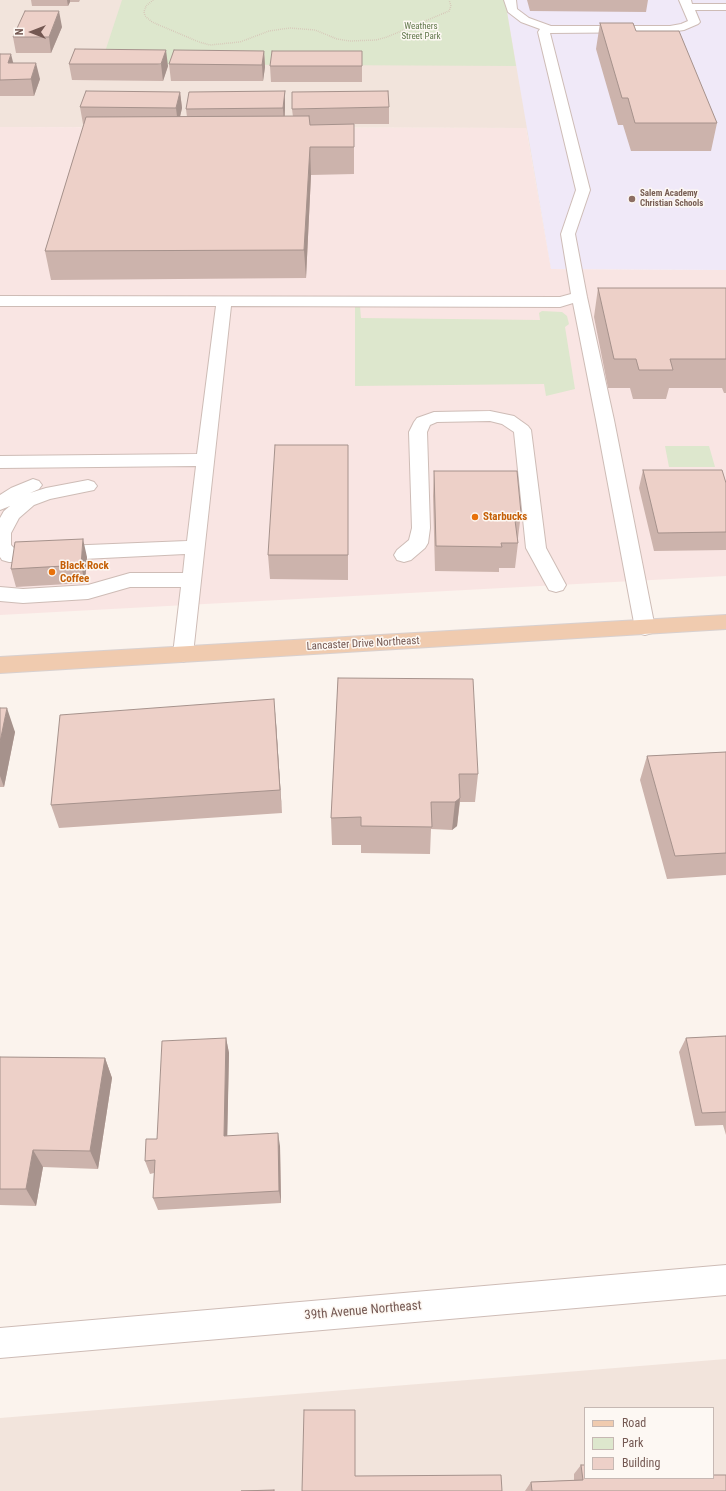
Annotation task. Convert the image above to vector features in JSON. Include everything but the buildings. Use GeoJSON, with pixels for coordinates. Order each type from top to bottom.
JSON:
{"type":"FeatureCollection","features":[{"type":"Feature","properties":{"kind":"main road","name":"Lancaster Drive Northeast"},"geometry":{"type":"LineString","coordinates":[[0,665],[645,628],[726,622]]}},
{"type":"Feature","properties":{"kind":"street"},"geometry":{"type":"LineString","coordinates":[[510,0],[512,10],[525,20],[550,29],[670,29],[684,27],[694,22],[687,3],[726,6]]}},
{"type":"Feature","properties":{"kind":"street"},"geometry":{"type":"LineString","coordinates":[[550,29],[544,32],[583,190],[568,234],[579,297],[605,420],[645,628]]}},
{"type":"Feature","properties":{"kind":"street"},"geometry":{"type":"LineString","coordinates":[[0,301],[560,302],[579,297]]}},
{"type":"Feature","properties":{"kind":"street"},"geometry":{"type":"LineString","coordinates":[[183,654],[224,302]]}},
{"type":"Feature","properties":{"kind":"street"},"geometry":{"type":"LineString","coordinates":[[404,555],[418,543],[421,528],[418,432],[423,422],[434,417],[490,416],[508,420],[522,430],[536,548],[556,585]]}},
{"type":"Feature","properties":{"kind":"street"},"geometry":{"type":"LineString","coordinates":[[0,462],[206,460]]}},
{"type":"Feature","properties":{"kind":"street"},"geometry":{"type":"LineString","coordinates":[[0,504],[17,492],[37,484],[88,486],[46,494],[26,501],[11,515],[2,533],[1,546],[9,555],[22,556],[196,547]]}},
{"type":"Feature","properties":{"kind":"street"},"geometry":{"type":"LineString","coordinates":[[0,594],[23,596],[88,592],[130,580],[192,580]]}},
{"type":"Feature","properties":{"kind":"street","name":"39th Avenue Northeast"},"geometry":{"type":"LineString","coordinates":[[0,1343],[726,1280]]}},
{"type":"Feature","properties":{"kind":"path"},"geometry":{"type":"LineString","coordinates":[[153,0],[146,6],[144,12],[145,16],[152,22],[199,42],[216,45],[240,42],[269,31],[290,28],[315,30],[337,39],[350,41],[376,40],[439,16],[448,11],[451,6],[449,0]]}},
{"type":"Feature","properties":{"kind":"shaded area"},"geometry":{"type":"Polygon","coordinates":[[[0,0],[726,0],[551,269],[526,128],[0,127],[0,0]]]}},
{"type":"Feature","properties":{"kind":"shaded area","name":"Salem Academy Christian Schools"},"geometry":{"type":"Polygon","coordinates":[[[505,0],[726,0],[726,270],[551,269],[505,0]]]}},
{"type":"Feature","properties":{"kind":"shaded area"},"geometry":{"type":"Polygon","coordinates":[[[0,127],[526,128],[551,269],[726,270],[726,576],[0,615],[0,127]]]}},
{"type":"Feature","properties":{"kind":"shaded area"},"geometry":{"type":"Polygon","coordinates":[[[726,1359],[726,1491],[0,1491],[0,1418],[726,1359]]]}},
{"type":"Feature","properties":{"kind":"green space","name":"Weathers Street Park"},"geometry":{"type":"Polygon","coordinates":[[[122,0],[505,0],[516,66],[101,64],[122,0]]]}},
{"type":"Feature","properties":{"kind":"green space"},"geometry":{"type":"Polygon","coordinates":[[[355,306],[360,306],[361,318],[540,320],[539,313],[542,311],[562,312],[567,316],[569,324],[565,327],[575,389],[546,396],[544,384],[355,386],[355,306]]]}},
{"type":"Feature","properties":{"kind":"green space"},"geometry":{"type":"Polygon","coordinates":[[[665,446],[709,446],[715,467],[669,467],[665,446]]]}},
{"type":"Feature","properties":{"kind":"place","name":"Salem Academy Christian Schools"},"geometry":{"type":"Point","coordinates":[632,199]}},
{"type":"Feature","properties":{"kind":"place","name":"Starbucks"},"geometry":{"type":"Point","coordinates":[475,517]}},
{"type":"Feature","properties":{"kind":"place","name":"Black Rock Coffee"},"geometry":{"type":"Point","coordinates":[52,572]}}]}
